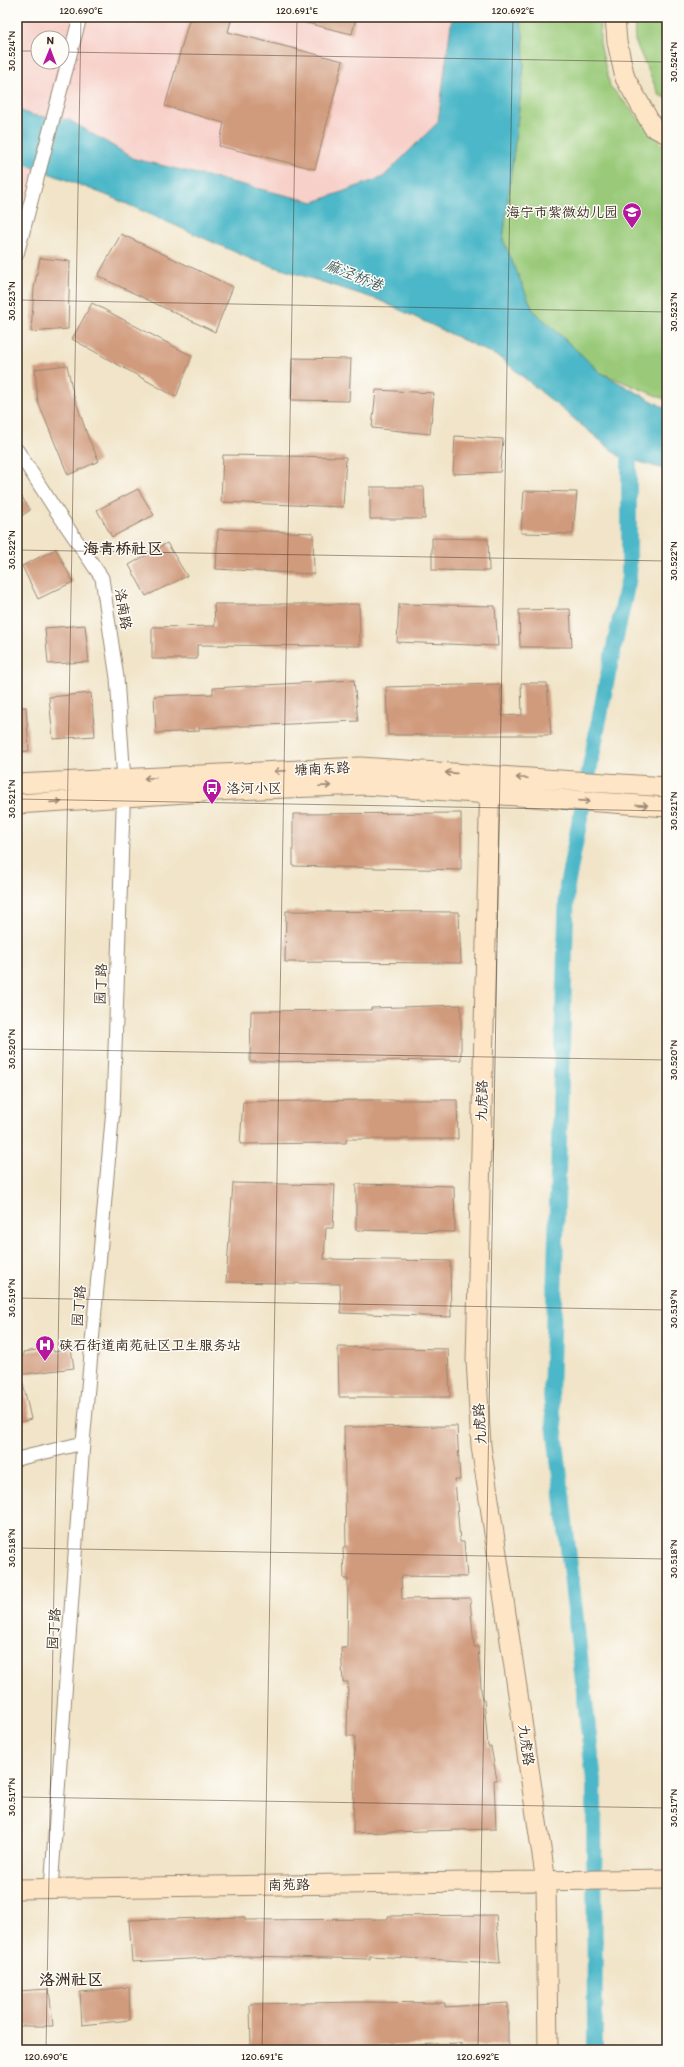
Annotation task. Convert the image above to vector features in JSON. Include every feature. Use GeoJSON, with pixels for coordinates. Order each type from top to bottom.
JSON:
{"type":"FeatureCollection","features":[{"type":"Feature","properties":{"kind":"street"},"geometry":{"type":"LineString","coordinates":[[17,254],[80,17]]}},
{"type":"Feature","properties":{"kind":"street"},"geometry":{"type":"LineString","coordinates":[[615,17],[617,42],[625,78],[652,128],[667,134]]}},
{"type":"Feature","properties":{"kind":"street","name":"洛南路"},"geometry":{"type":"LineString","coordinates":[[17,450],[102,578],[117,678],[124,789]]}},
{"type":"Feature","properties":{"kind":"street","name":"塘南东路"},"geometry":{"type":"LineString","coordinates":[[17,784],[124,789],[366,785],[490,785],[554,780],[667,787]]}},
{"type":"Feature","properties":{"kind":"street","name":"塘南东路"},"geometry":{"type":"LineString","coordinates":[[490,785],[551,799],[667,807]]}},
{"type":"Feature","properties":{"kind":"street","name":"九虎路"},"geometry":{"type":"LineString","coordinates":[[490,785],[476,1360],[481,1446],[554,1882],[548,2050]]}},
{"type":"Feature","properties":{"kind":"street","name":"塘南东路"},"geometry":{"type":"LineString","coordinates":[[17,804],[124,789]]}},
{"type":"Feature","properties":{"kind":"street","name":"园丁路"},"geometry":{"type":"LineString","coordinates":[[51,1889],[83,1443],[113,1109],[124,789]]}},
{"type":"Feature","properties":{"kind":"street"},"geometry":{"type":"LineString","coordinates":[[17,1459],[83,1443]]}},
{"type":"Feature","properties":{"kind":"street","name":"南苑路"},"geometry":{"type":"LineString","coordinates":[[17,1889],[667,1880]]}},
{"type":"Feature","properties":{"kind":"shaded area"},"geometry":{"type":"Polygon","coordinates":[[[17,17],[452,17],[438,122],[383,177],[314,202],[135,159],[69,120],[32,193],[17,205],[17,17]]]}},
{"type":"Feature","properties":{"kind":"green space"},"geometry":{"type":"Polygon","coordinates":[[[520,17],[600,17],[600,43],[610,86],[662,144],[667,144],[667,400],[601,373],[533,310],[503,240],[524,66],[523,34],[520,17]]]}},
{"type":"Feature","properties":{"kind":"green space"},"geometry":{"type":"Polygon","coordinates":[[[634,17],[667,17],[667,98],[659,95],[635,41],[634,17]]]}},
{"type":"Feature","properties":{"kind":"water","name":"麻泾桥港"},"geometry":{"type":"Polygon","coordinates":[[[452,17],[520,17],[523,34],[524,66],[503,240],[533,310],[601,373],[667,409],[667,470],[619,456],[499,357],[379,300],[253,260],[111,197],[17,161],[17,109],[31,115],[69,120],[135,159],[314,202],[383,177],[438,122],[452,17]]]}},
{"type":"Feature","properties":{"kind":"building"},"geometry":{"type":"Polygon","coordinates":[[[190,17],[232,17],[228,32],[343,61],[315,169],[219,146],[224,123],[165,106],[190,17]]]}},
{"type":"Feature","properties":{"kind":"building"},"geometry":{"type":"Polygon","coordinates":[[[302,17],[356,17],[352,34],[302,22],[302,17]]]}},
{"type":"Feature","properties":{"kind":"building"},"geometry":{"type":"Polygon","coordinates":[[[121,234],[233,287],[215,332],[98,276],[121,234]]]}},
{"type":"Feature","properties":{"kind":"building"},"geometry":{"type":"Polygon","coordinates":[[[40,258],[70,261],[68,329],[31,332],[34,288],[40,258]]]}},
{"type":"Feature","properties":{"kind":"building"},"geometry":{"type":"Polygon","coordinates":[[[92,303],[192,356],[176,397],[72,339],[92,303]]]}},
{"type":"Feature","properties":{"kind":"building"},"geometry":{"type":"Polygon","coordinates":[[[292,358],[351,359],[349,401],[291,400],[292,358]]]}},
{"type":"Feature","properties":{"kind":"building"},"geometry":{"type":"Polygon","coordinates":[[[67,365],[73,393],[88,437],[99,461],[68,475],[38,402],[35,369],[67,365]]]}},
{"type":"Feature","properties":{"kind":"building"},"geometry":{"type":"Polygon","coordinates":[[[376,390],[434,393],[430,434],[372,428],[376,390]]]}},
{"type":"Feature","properties":{"kind":"building"},"geometry":{"type":"Polygon","coordinates":[[[455,436],[503,439],[500,472],[453,474],[455,436]]]}},
{"type":"Feature","properties":{"kind":"building"},"geometry":{"type":"Polygon","coordinates":[[[223,455],[346,457],[343,507],[221,502],[223,455]]]}},
{"type":"Feature","properties":{"kind":"building"},"geometry":{"type":"Polygon","coordinates":[[[370,487],[424,487],[425,519],[370,519],[370,487]]]}},
{"type":"Feature","properties":{"kind":"building"},"geometry":{"type":"Polygon","coordinates":[[[17,489],[30,510],[17,519],[17,489]]]}},
{"type":"Feature","properties":{"kind":"building"},"geometry":{"type":"Polygon","coordinates":[[[138,489],[154,515],[112,537],[97,510],[138,489]]]}},
{"type":"Feature","properties":{"kind":"building"},"geometry":{"type":"Polygon","coordinates":[[[524,491],[577,492],[573,534],[521,533],[524,491]]]}},
{"type":"Feature","properties":{"kind":"building"},"geometry":{"type":"Polygon","coordinates":[[[218,529],[313,533],[314,574],[216,569],[218,529]]]}},
{"type":"Feature","properties":{"kind":"building"},"geometry":{"type":"Polygon","coordinates":[[[432,538],[488,539],[489,571],[432,570],[432,538]]]}},
{"type":"Feature","properties":{"kind":"building"},"geometry":{"type":"Polygon","coordinates":[[[167,543],[187,576],[146,596],[129,565],[167,543]]]}},
{"type":"Feature","properties":{"kind":"building"},"geometry":{"type":"Polygon","coordinates":[[[56,549],[73,582],[38,599],[22,566],[56,549]]]}},
{"type":"Feature","properties":{"kind":"building"},"geometry":{"type":"Polygon","coordinates":[[[214,604],[359,604],[360,646],[197,645],[197,659],[152,659],[152,627],[215,626],[214,604]]]}},
{"type":"Feature","properties":{"kind":"building"},"geometry":{"type":"Polygon","coordinates":[[[399,604],[495,606],[498,646],[397,642],[399,604]]]}},
{"type":"Feature","properties":{"kind":"building"},"geometry":{"type":"Polygon","coordinates":[[[570,609],[572,647],[520,647],[519,610],[570,609]]]}},
{"type":"Feature","properties":{"kind":"building"},"geometry":{"type":"Polygon","coordinates":[[[85,625],[89,662],[48,664],[45,628],[85,625]]]}},
{"type":"Feature","properties":{"kind":"building"},"geometry":{"type":"Polygon","coordinates":[[[354,680],[358,721],[199,728],[199,731],[156,733],[154,696],[213,694],[213,688],[354,680]]]}},
{"type":"Feature","properties":{"kind":"building"},"geometry":{"type":"Polygon","coordinates":[[[521,683],[547,683],[551,735],[388,735],[386,687],[500,684],[502,716],[522,715],[521,683]]]}},
{"type":"Feature","properties":{"kind":"building"},"geometry":{"type":"Polygon","coordinates":[[[91,693],[95,736],[53,739],[49,697],[91,693]]]}},
{"type":"Feature","properties":{"kind":"building"},"geometry":{"type":"Polygon","coordinates":[[[17,707],[26,707],[29,751],[17,752],[17,707]]]}},
{"type":"Feature","properties":{"kind":"building"},"geometry":{"type":"Polygon","coordinates":[[[461,813],[461,870],[293,866],[293,814],[461,813]]]}},
{"type":"Feature","properties":{"kind":"building"},"geometry":{"type":"Polygon","coordinates":[[[286,911],[459,912],[461,963],[285,962],[286,911]]]}},
{"type":"Feature","properties":{"kind":"building"},"geometry":{"type":"Polygon","coordinates":[[[461,1005],[461,1060],[250,1062],[251,1011],[371,1010],[371,1008],[461,1005]]]}},
{"type":"Feature","properties":{"kind":"building"},"geometry":{"type":"Polygon","coordinates":[[[457,1100],[458,1139],[346,1139],[346,1143],[240,1144],[243,1102],[457,1100]]]}},
{"type":"Feature","properties":{"kind":"building"},"geometry":{"type":"Polygon","coordinates":[[[233,1183],[335,1185],[333,1228],[326,1228],[324,1259],[450,1261],[451,1317],[341,1313],[340,1284],[226,1282],[233,1183]]]}},
{"type":"Feature","properties":{"kind":"building"},"geometry":{"type":"Polygon","coordinates":[[[356,1184],[454,1186],[455,1232],[356,1230],[356,1184]]]}},
{"type":"Feature","properties":{"kind":"building"},"geometry":{"type":"Polygon","coordinates":[[[338,1347],[448,1349],[450,1397],[339,1397],[338,1347]]]}},
{"type":"Feature","properties":{"kind":"building","name":"硖石街道南苑社区卫生服务站"},"geometry":{"type":"Polygon","coordinates":[[[52,1348],[54,1352],[71,1349],[74,1368],[17,1375],[17,1357],[23,1356],[23,1352],[52,1348]]]}},
{"type":"Feature","properties":{"kind":"building"},"geometry":{"type":"Polygon","coordinates":[[[22,1379],[31,1419],[17,1423],[17,1380],[22,1379]]]}},
{"type":"Feature","properties":{"kind":"building"},"geometry":{"type":"Polygon","coordinates":[[[457,1426],[460,1480],[455,1480],[460,1542],[464,1542],[467,1577],[402,1576],[402,1599],[470,1598],[474,1647],[478,1647],[482,1700],[484,1700],[488,1747],[491,1747],[497,1780],[494,1780],[496,1829],[353,1833],[355,1736],[347,1736],[348,1682],[343,1682],[341,1648],[347,1648],[348,1579],[344,1579],[343,1547],[346,1547],[344,1427],[457,1426]]]}},
{"type":"Feature","properties":{"kind":"building"},"geometry":{"type":"Polygon","coordinates":[[[496,1915],[500,1963],[370,1956],[370,1959],[246,1956],[132,1962],[129,1920],[245,1917],[245,1920],[388,1919],[388,1916],[496,1915]]]}},
{"type":"Feature","properties":{"kind":"building"},"geometry":{"type":"Polygon","coordinates":[[[129,1987],[130,2020],[82,2025],[80,1992],[129,1987]]]}},
{"type":"Feature","properties":{"kind":"building"},"geometry":{"type":"Polygon","coordinates":[[[49,1989],[53,2026],[17,2026],[17,1991],[49,1989]]]}},
{"type":"Feature","properties":{"kind":"building"},"geometry":{"type":"Polygon","coordinates":[[[361,2002],[445,2003],[445,2007],[508,2003],[508,2045],[461,2046],[461,2043],[362,2047],[251,2047],[250,2004],[361,2002]]]}},
{"type":"Feature","properties":{"kind":"waterway"},"geometry":{"type":"LineString","coordinates":[[595,2050],[594,1781],[551,1396],[567,886],[606,684],[629,577],[629,438]]}},
{"type":"Feature","properties":{"kind":"place","name":"海宁市紫微幼儿园"},"geometry":{"type":"Point","coordinates":[632,229]}},
{"type":"Feature","properties":{"kind":"place","name":"洛河小区"},"geometry":{"type":"Point","coordinates":[212,805]}},
{"type":"Feature","properties":{"kind":"place","name":"硖石街道南苑社区卫生服务站"},"geometry":{"type":"Point","coordinates":[45,1362]}},
{"type":"Feature","properties":{"kind":"district","name":"海青桥社区"},"geometry":{"type":"Point","coordinates":[123,548]}},
{"type":"Feature","properties":{"kind":"district","name":"洛洲社区"},"geometry":{"type":"Point","coordinates":[71,1979]}}]}
